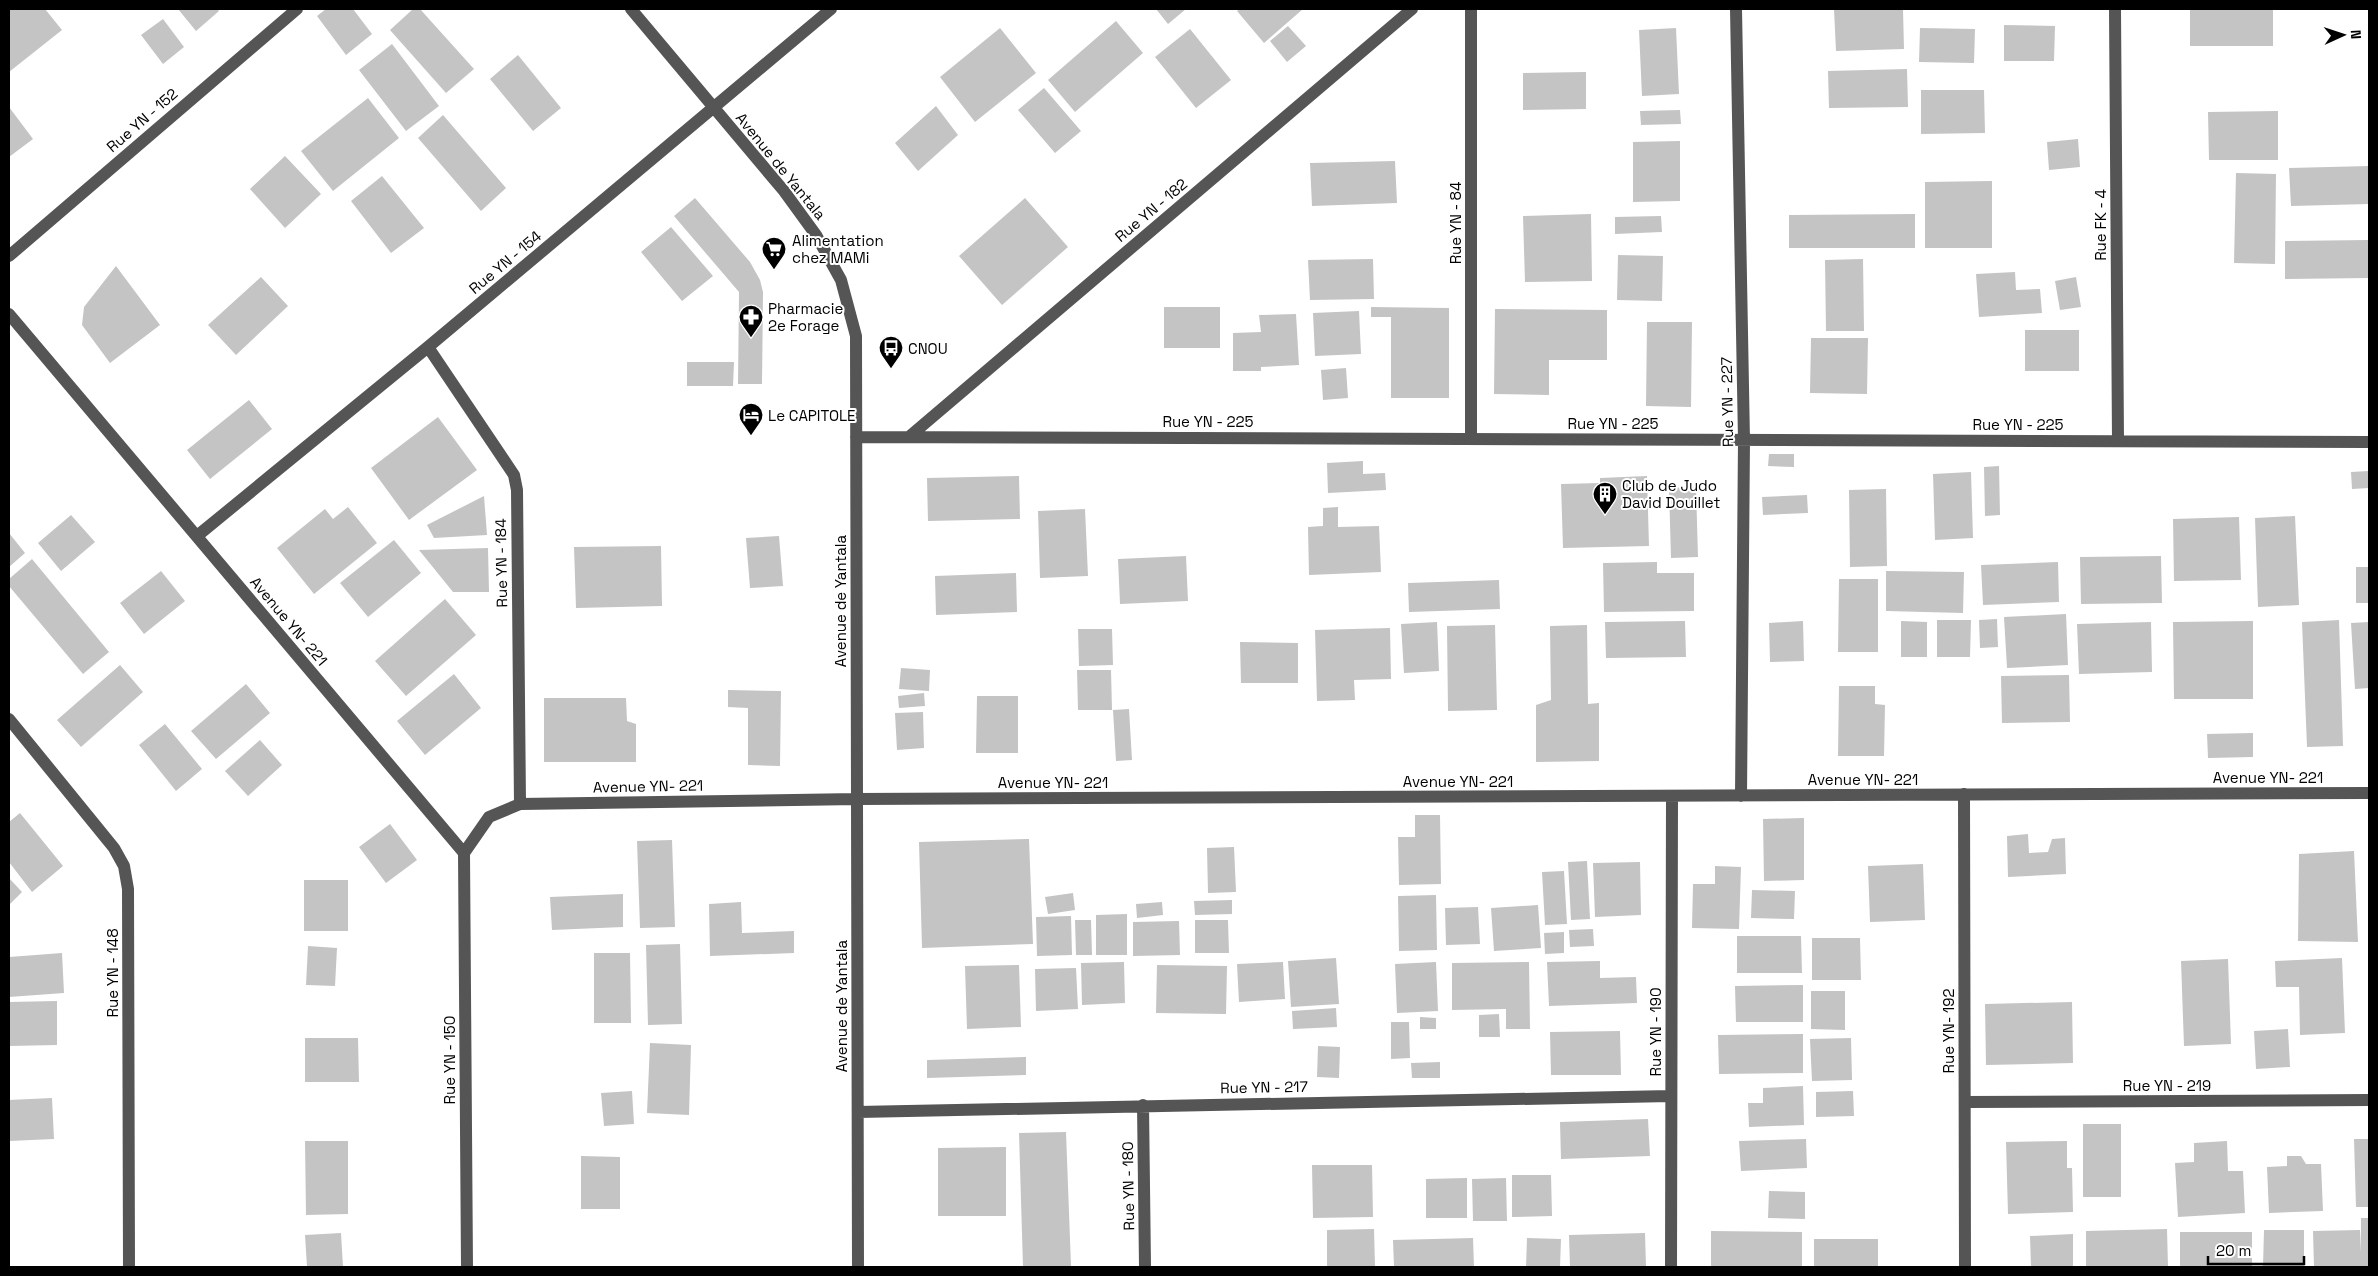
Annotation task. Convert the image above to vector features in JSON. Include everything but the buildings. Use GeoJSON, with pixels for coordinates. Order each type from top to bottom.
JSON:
{"type":"FeatureCollection","features":[{"type":"Feature","properties":{"kind":"street","name":"Rue YN - 152"},"geometry":{"type":"LineString","coordinates":[[9,256],[297,9]]}},
{"type":"Feature","properties":{"kind":"street","name":"Avenue de Yantala"},"geometry":{"type":"LineString","coordinates":[[631,9],[712,108],[784,191],[816,235],[841,280],[856,336],[858,1267]]}},
{"type":"Feature","properties":{"kind":"street","name":"Rue YN - 154"},"geometry":{"type":"LineString","coordinates":[[197,536],[428,348],[831,9]]}},
{"type":"Feature","properties":{"kind":"street","name":"Rue YN - 182"},"geometry":{"type":"LineString","coordinates":[[910,436],[1412,9]]}},
{"type":"Feature","properties":{"kind":"street","name":"Rue YN - 84"},"geometry":{"type":"LineString","coordinates":[[1471,9],[1471,438]]}},
{"type":"Feature","properties":{"kind":"street","name":"Rue YN - 227"},"geometry":{"type":"LineString","coordinates":[[1736,9],[1744,440],[1741,796]]}},
{"type":"Feature","properties":{"kind":"street","name":"Rue FK - 4"},"geometry":{"type":"LineString","coordinates":[[2115,9],[2118,441]]}},
{"type":"Feature","properties":{"kind":"street","name":"Avenue YN- 221"},"geometry":{"type":"LineString","coordinates":[[9,314],[464,853],[489,818],[520,804],[857,799],[2369,793]]}},
{"type":"Feature","properties":{"kind":"street","name":"Rue YN - 184"},"geometry":{"type":"LineString","coordinates":[[428,348],[514,475],[517,490],[520,804]]}},
{"type":"Feature","properties":{"kind":"street","name":"Rue YN - 225"},"geometry":{"type":"LineString","coordinates":[[856,437],[2369,442]]}},
{"type":"Feature","properties":{"kind":"street","name":"Rue YN - 148"},"geometry":{"type":"LineString","coordinates":[[9,719],[114,848],[124,866],[128,889],[129,1267]]}},
{"type":"Feature","properties":{"kind":"street","name":"Rue YN- 192"},"geometry":{"type":"LineString","coordinates":[[1964,794],[1966,1267]]}},
{"type":"Feature","properties":{"kind":"street","name":"Rue YN - 190"},"geometry":{"type":"LineString","coordinates":[[1671,1267],[1672,797]]}},
{"type":"Feature","properties":{"kind":"street","name":"Rue YN - 150"},"geometry":{"type":"LineString","coordinates":[[464,853],[467,1267]]}},
{"type":"Feature","properties":{"kind":"street","name":"Rue YN - 217"},"geometry":{"type":"LineString","coordinates":[[858,1112],[1671,1096]]}},
{"type":"Feature","properties":{"kind":"street","name":"Rue YN - 219"},"geometry":{"type":"LineString","coordinates":[[1965,1102],[2369,1100]]}},
{"type":"Feature","properties":{"kind":"street","name":"Rue YN - 180"},"geometry":{"type":"LineString","coordinates":[[1143,1105],[1145,1267]]}},
{"type":"Feature","properties":{"kind":"place","name":"Alimentation chez MAMi"},"geometry":{"type":"Point","coordinates":[774,270]}},
{"type":"Feature","properties":{"kind":"place","name":"Pharmacie 2e Forage"},"geometry":{"type":"Point","coordinates":[751,338]}},
{"type":"Feature","properties":{"kind":"place","name":"CNOU"},"geometry":{"type":"Point","coordinates":[891,369]}},
{"type":"Feature","properties":{"kind":"place","name":"Le CAPITOLE"},"geometry":{"type":"Point","coordinates":[751,436]}},
{"type":"Feature","properties":{"kind":"place","name":"Club de Judo David Douillet"},"geometry":{"type":"Point","coordinates":[1605,515]}}]}
